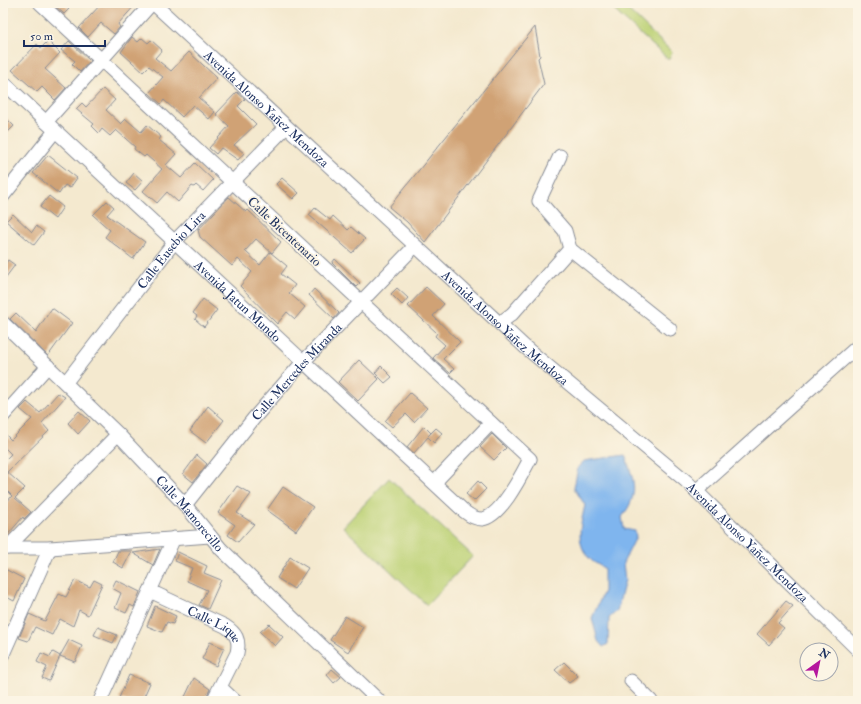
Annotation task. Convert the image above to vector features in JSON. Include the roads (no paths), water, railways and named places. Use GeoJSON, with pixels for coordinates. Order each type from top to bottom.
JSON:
{"type":"FeatureCollection","features":[{"type":"Feature","properties":{"kind":"street","name":"Calle Bicentenario"},"geometry":{"type":"LineString","coordinates":[[40,3],[530,458],[516,486],[501,506],[493,514],[484,519],[474,518]]}},
{"type":"Feature","properties":{"kind":"street"},"geometry":{"type":"LineString","coordinates":[[3,196],[7,181],[101,59],[152,3]]}},
{"type":"Feature","properties":{"kind":"street","name":"Avenida Alonso Yañez Mendoza"},"geometry":{"type":"LineString","coordinates":[[152,3],[525,346],[656,455],[696,491],[858,650]]}},
{"type":"Feature","properties":{"kind":"street","name":"Avenida Jatun Mundo"},"geometry":{"type":"LineString","coordinates":[[3,82],[465,512],[474,518]]}},
{"type":"Feature","properties":{"kind":"street","name":"Calle Eusebio Lira"},"geometry":{"type":"LineString","coordinates":[[66,382],[175,241],[286,127]]}},
{"type":"Feature","properties":{"kind":"street"},"geometry":{"type":"LineString","coordinates":[[560,156],[539,201],[565,231],[570,249],[670,328]]}},
{"type":"Feature","properties":{"kind":"street","name":"Calle Mercedes Miranda"},"geometry":{"type":"LineString","coordinates":[[185,505],[254,418],[303,362],[415,246]]}},
{"type":"Feature","properties":{"kind":"street"},"geometry":{"type":"LineString","coordinates":[[500,323],[512,314],[570,249]]}},
{"type":"Feature","properties":{"kind":"street","name":"Calle Mamorecillo"},"geometry":{"type":"LineString","coordinates":[[3,323],[66,382],[118,434],[185,505],[222,549],[379,701]]}},
{"type":"Feature","properties":{"kind":"street"},"geometry":{"type":"LineString","coordinates":[[696,491],[858,346]]}},
{"type":"Feature","properties":{"kind":"street"},"geometry":{"type":"LineString","coordinates":[[3,416],[48,366]]}},
{"type":"Feature","properties":{"kind":"street"},"geometry":{"type":"LineString","coordinates":[[434,482],[491,423]]}},
{"type":"Feature","properties":{"kind":"street"},"geometry":{"type":"LineString","coordinates":[[5,548],[118,434]]}},
{"type":"Feature","properties":{"kind":"street"},"geometry":{"type":"LineString","coordinates":[[5,548],[50,548],[210,536]]}},
{"type":"Feature","properties":{"kind":"street"},"geometry":{"type":"LineString","coordinates":[[105,700],[150,591],[174,538]]}},
{"type":"Feature","properties":{"kind":"street"},"geometry":{"type":"LineString","coordinates":[[3,654],[50,548]]}},
{"type":"Feature","properties":{"kind":"street","name":"Calle Lique"},"geometry":{"type":"LineString","coordinates":[[150,591],[225,626],[235,634],[239,645],[237,653],[213,701]]}},
{"type":"Feature","properties":{"kind":"street"},"geometry":{"type":"LineString","coordinates":[[631,682],[651,701]]}},
{"type":"Feature","properties":{"kind":"street"},"geometry":{"type":"LineString","coordinates":[[220,686],[235,701]]}},
{"type":"Feature","properties":{"kind":"water"},"geometry":{"type":"Polygon","coordinates":[[[625,455],[634,487],[628,509],[622,517],[624,529],[635,531],[636,537],[623,563],[625,580],[617,611],[609,618],[608,644],[603,647],[598,641],[592,618],[604,591],[604,568],[590,559],[581,545],[580,532],[585,505],[574,488],[578,467],[584,461],[625,455]]]}}]}
